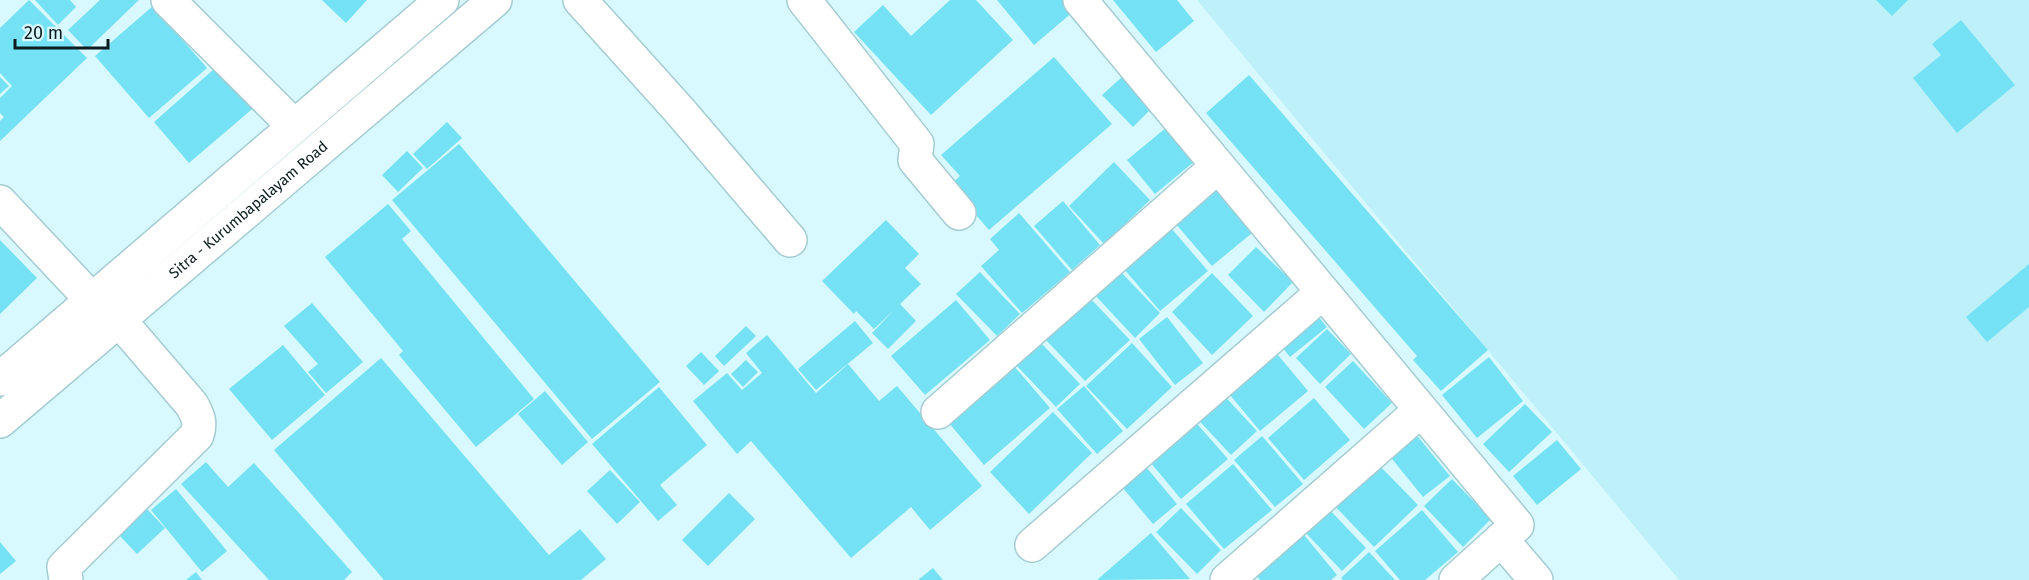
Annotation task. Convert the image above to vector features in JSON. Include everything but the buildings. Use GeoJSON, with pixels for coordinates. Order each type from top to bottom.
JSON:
{"type":"FeatureCollection","features":[{"type":"Feature","properties":{"kind":"street"},"geometry":{"type":"LineString","coordinates":[[168,0],[294,126]]}},
{"type":"Feature","properties":{"kind":"street"},"geometry":{"type":"LineString","coordinates":[[0,379],[442,0]]}},
{"type":"Feature","properties":{"kind":"street","name":"Sitra - Kurumbapalayam Road"},"geometry":{"type":"LineString","coordinates":[[0,421],[495,0]]}},
{"type":"Feature","properties":{"kind":"street"},"geometry":{"type":"LineString","coordinates":[[580,0],[679,110],[790,240]]}},
{"type":"Feature","properties":{"kind":"street"},"geometry":{"type":"LineString","coordinates":[[804,0],[917,144],[915,160],[959,213]]}},
{"type":"Feature","properties":{"kind":"street"},"geometry":{"type":"LineString","coordinates":[[1080,0],[1517,525],[1456,580]]}},
{"type":"Feature","properties":{"kind":"street"},"geometry":{"type":"LineString","coordinates":[[938,412],[1218,166]]}},
{"type":"Feature","properties":{"kind":"street"},"geometry":{"type":"LineString","coordinates":[[0,202],[92,300]]}},
{"type":"Feature","properties":{"kind":"street"},"geometry":{"type":"LineString","coordinates":[[1032,545],[1323,292]]}},
{"type":"Feature","properties":{"kind":"street"},"geometry":{"type":"LineString","coordinates":[[66,580],[64,567],[197,435],[200,425],[198,415],[192,405],[119,320]]}},
{"type":"Feature","properties":{"kind":"street"},"geometry":{"type":"LineString","coordinates":[[1227,580],[1421,410]]}},
{"type":"Feature","properties":{"kind":"street"},"geometry":{"type":"LineString","coordinates":[[1501,539],[1536,580]]}},
{"type":"Feature","properties":{"kind":"shaded area"},"geometry":{"type":"Polygon","coordinates":[[[1197,0],[2029,0],[2029,580],[1679,580],[1197,0]]]}}]}
